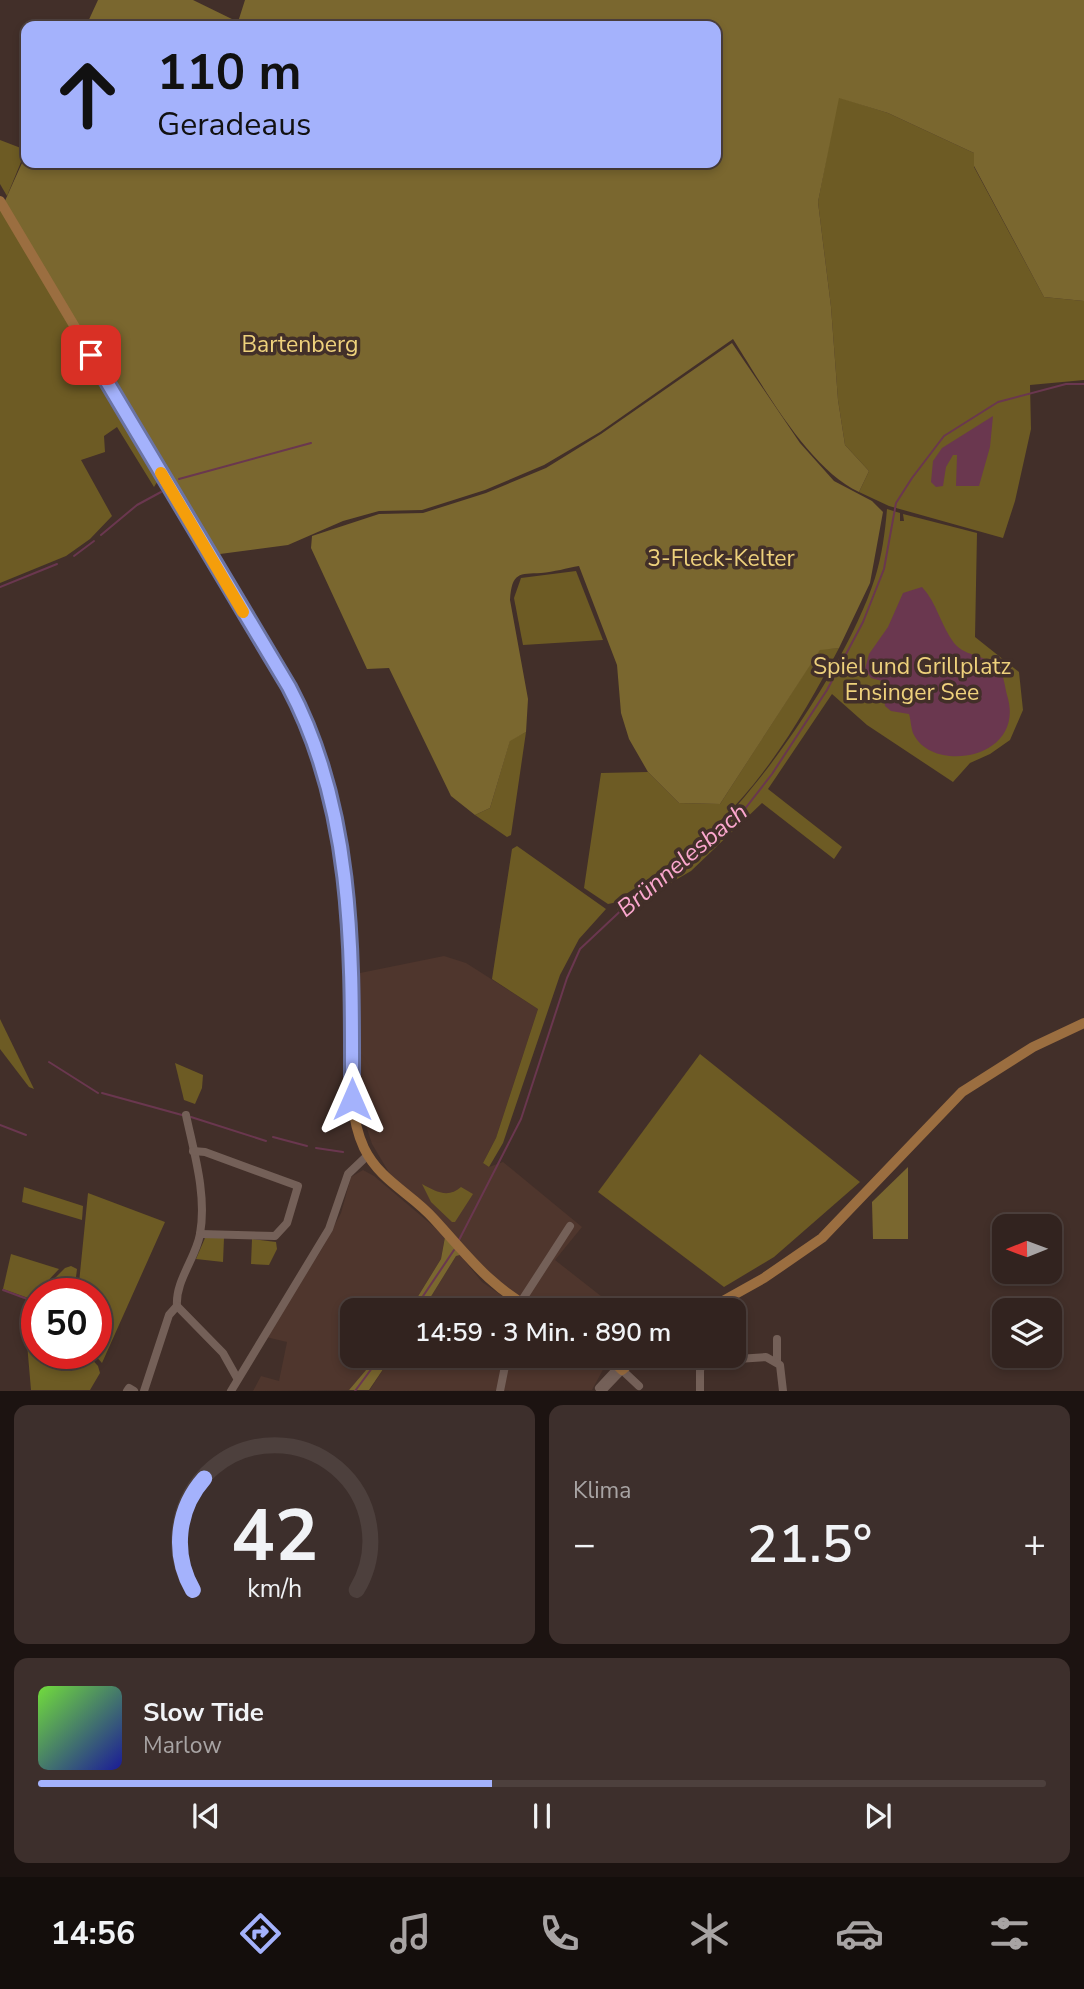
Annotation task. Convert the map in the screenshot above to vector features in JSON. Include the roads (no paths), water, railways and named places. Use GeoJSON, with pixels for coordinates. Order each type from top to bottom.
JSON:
{"type":"FeatureCollection","features":[{"type":"Feature","properties":{"kind":"main road"},"geometry":{"type":"LineString","coordinates":[[0,201],[289,687],[310,729],[326,778],[340,845],[352,996],[352,1099],[357,1128],[368,1155],[389,1182],[432,1216],[507,1298]]}},
{"type":"Feature","properties":{"kind":"main road"},"geometry":{"type":"LineString","coordinates":[[726,1298],[807,1249],[858,1203],[962,1092],[1014,1058],[1084,1023]]}},
{"type":"Feature","properties":{"kind":"street"},"geometry":{"type":"LineString","coordinates":[[144,1391],[169,1315],[177,1306],[178,1292],[200,1234],[201,1198],[186,1115]]}},
{"type":"Feature","properties":{"kind":"street"},"geometry":{"type":"LineString","coordinates":[[193,1151],[205,1152],[298,1186],[287,1223],[275,1236],[200,1234]]}},
{"type":"Feature","properties":{"kind":"street"},"geometry":{"type":"LineString","coordinates":[[231,1391],[329,1229],[348,1174],[368,1155]]}},
{"type":"Feature","properties":{"kind":"street"},"geometry":{"type":"LineString","coordinates":[[523,1298],[570,1226]]}},
{"type":"Feature","properties":{"kind":"street"},"geometry":{"type":"LineString","coordinates":[[177,1306],[223,1353],[237,1378]]}},
{"type":"Feature","properties":{"kind":"street"},"geometry":{"type":"LineString","coordinates":[[777,1339],[777,1361],[781,1369],[783,1391]]}},
{"type":"Feature","properties":{"kind":"street"},"geometry":{"type":"LineString","coordinates":[[700,1391],[700,1369],[707,1360],[766,1357],[777,1361]]}},
{"type":"Feature","properties":{"kind":"street"},"geometry":{"type":"LineString","coordinates":[[500,1391],[505,1368]]}},
{"type":"Feature","properties":{"kind":"street"},"geometry":{"type":"LineString","coordinates":[[600,1391],[619,1368]]}},
{"type":"Feature","properties":{"kind":"street"},"geometry":{"type":"LineString","coordinates":[[628,1368],[640,1388]]}},
{"type":"Feature","properties":{"kind":"waterway","name":"Brünnelesbach"},"geometry":{"type":"LineString","coordinates":[[458,1242],[521,1119],[567,978],[580,949],[629,903],[737,819],[772,774],[827,690],[863,622],[884,569],[896,503],[912,478],[944,436],[998,402],[1066,384],[1084,384]]}},
{"type":"Feature","properties":{"kind":"waterway"},"geometry":{"type":"LineString","coordinates":[[179,479],[311,443]]}},
{"type":"Feature","properties":{"kind":"waterway"},"geometry":{"type":"LineString","coordinates":[[101,535],[137,505],[161,492]]}},
{"type":"Feature","properties":{"kind":"waterway"},"geometry":{"type":"LineString","coordinates":[[74,556],[94,541]]}},
{"type":"Feature","properties":{"kind":"waterway"},"geometry":{"type":"LineString","coordinates":[[0,587],[57,564]]}},
{"type":"Feature","properties":{"kind":"waterway"},"geometry":{"type":"LineString","coordinates":[[49,1062],[98,1093]]}},
{"type":"Feature","properties":{"kind":"waterway"},"geometry":{"type":"LineString","coordinates":[[102,1093],[182,1115]]}},
{"type":"Feature","properties":{"kind":"waterway"},"geometry":{"type":"LineString","coordinates":[[191,1117],[266,1141]]}},
{"type":"Feature","properties":{"kind":"waterway"},"geometry":{"type":"LineString","coordinates":[[0,1125],[26,1135]]}},
{"type":"Feature","properties":{"kind":"waterway"},"geometry":{"type":"LineString","coordinates":[[273,1137],[307,1146]]}},
{"type":"Feature","properties":{"kind":"waterway"},"geometry":{"type":"LineString","coordinates":[[316,1148],[343,1152]]}},
{"type":"Feature","properties":{"kind":"waterway","name":"Brünnelesbach"},"geometry":{"type":"LineString","coordinates":[[422,1298],[454,1250]]}},
{"type":"Feature","properties":{"kind":"waterway"},"geometry":{"type":"LineString","coordinates":[[3,1290],[21,1297]]}},
{"type":"Feature","properties":{"kind":"waterway","name":"Brünnelesbach"},"geometry":{"type":"LineString","coordinates":[[355,1391],[372,1368]]}},
{"type":"Feature","properties":{"kind":"park label","name":"Bartenberg"},"geometry":{"type":"Point","coordinates":[300,344]}},
{"type":"Feature","properties":{"kind":"park label","name":"3-Fleck-Kelter"},"geometry":{"type":"Point","coordinates":[721,558]}},
{"type":"Feature","properties":{"kind":"park label","name":"Spiel und Grillplatz Ensinger See"},"geometry":{"type":"Point","coordinates":[912,679]}}]}
